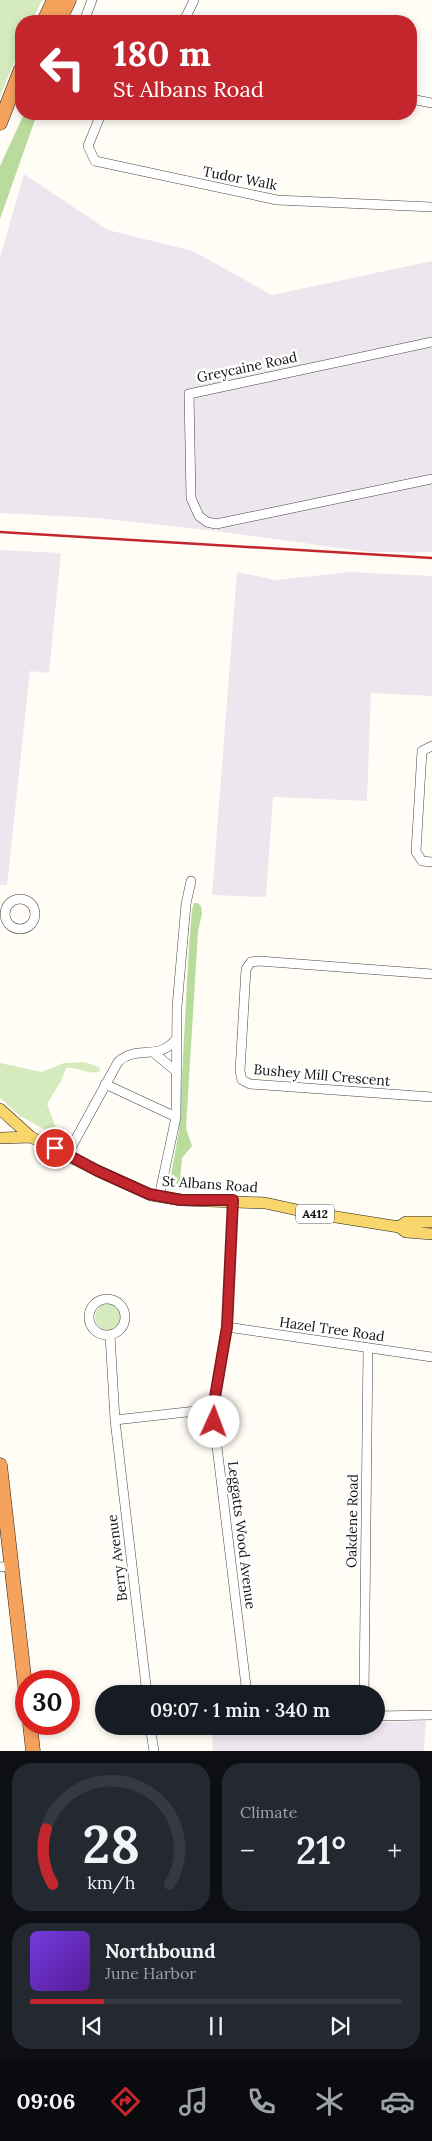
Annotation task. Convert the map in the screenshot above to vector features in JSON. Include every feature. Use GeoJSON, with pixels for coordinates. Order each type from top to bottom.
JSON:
{"type":"FeatureCollection","features":[{"type":"Feature","properties":{"kind":"highway"},"geometry":{"type":"LineString","coordinates":[[47,15],[54,0]]}},
{"type":"Feature","properties":{"kind":"highway"},"geometry":{"type":"LineString","coordinates":[[62,15],[69,0]]}},
{"type":"Feature","properties":{"kind":"highway"},"geometry":{"type":"LineString","coordinates":[[0,123],[15,86]]}},
{"type":"Feature","properties":{"kind":"highway"},"geometry":{"type":"LineString","coordinates":[[7,108],[15,98]]}},
{"type":"Feature","properties":{"kind":"highway"},"geometry":{"type":"LineString","coordinates":[[0,1465],[6,1566],[22,1670]]}},
{"type":"Feature","properties":{"kind":"highway"},"geometry":{"type":"LineString","coordinates":[[31,1735],[33,1751]]}},
{"type":"Feature","properties":{"kind":"main road","name":"St Albans Road"},"geometry":{"type":"LineString","coordinates":[[0,1109],[31,1138],[140,1191],[159,1196],[193,1200],[233,1200],[265,1203],[310,1213],[399,1227],[406,1232],[432,1234]]}},
{"type":"Feature","properties":{"kind":"main road","name":"St Albans Road"},"geometry":{"type":"LineString","coordinates":[[0,1138],[31,1138]]}},
{"type":"Feature","properties":{"kind":"main road","name":"St Albans Road"},"geometry":{"type":"LineString","coordinates":[[399,1227],[406,1222],[432,1222]]}},
{"type":"Feature","properties":{"kind":"street"},"geometry":{"type":"LineString","coordinates":[[86,15],[92,0]]}},
{"type":"Feature","properties":{"kind":"street"},"geometry":{"type":"LineString","coordinates":[[187,15],[194,0]]}},
{"type":"Feature","properties":{"kind":"street"},"geometry":{"type":"LineString","coordinates":[[417,100],[432,103]]}},
{"type":"Feature","properties":{"kind":"street","name":"Tudor Walk"},"geometry":{"type":"LineString","coordinates":[[99,120],[88,146],[95,161],[277,200],[432,207]]}},
{"type":"Feature","properties":{"kind":"street","name":"Greycaine Road"},"geometry":{"type":"LineString","coordinates":[[432,342],[189,394],[191,498],[199,516],[207,522],[216,524],[432,479]]}},
{"type":"Feature","properties":{"kind":"street"},"geometry":{"type":"LineString","coordinates":[[432,746],[422,752],[416,852],[422,861],[432,862]]}},
{"type":"Feature","properties":{"kind":"street"},"geometry":{"type":"LineString","coordinates":[[159,1196],[176,1117],[177,1007],[186,904],[191,880]]}},
{"type":"Feature","properties":{"kind":"street"},"geometry":{"type":"LineString","coordinates":[[0,900],[20,899],[30,903],[35,914],[33,922],[27,927],[18,929],[9,924],[3,917],[5,910],[13,900]]}},
{"type":"Feature","properties":{"kind":"street","name":"Bushey Mill Crescent"},"geometry":{"type":"LineString","coordinates":[[432,974],[259,961],[251,962],[246,969],[240,1071],[242,1080],[250,1084],[432,1098]]}},
{"type":"Feature","properties":{"kind":"street"},"geometry":{"type":"LineString","coordinates":[[67,1155],[118,1062],[126,1056],[136,1053],[154,1053],[169,1047],[176,1039]]}},
{"type":"Feature","properties":{"kind":"street"},"geometry":{"type":"LineString","coordinates":[[154,1053],[177,1072]]}},
{"type":"Feature","properties":{"kind":"street"},"geometry":{"type":"LineString","coordinates":[[105,1084],[176,1117]]}},
{"type":"Feature","properties":{"kind":"street","name":"Leggatts Wood Avenue"},"geometry":{"type":"LineString","coordinates":[[233,1200],[227,1327],[214,1409],[246,1685]]}},
{"type":"Feature","properties":{"kind":"street"},"geometry":{"type":"LineString","coordinates":[[106,1299],[121,1305],[125,1316],[123,1326],[119,1331],[110,1335],[98,1333],[91,1325],[89,1319],[91,1309],[95,1304],[106,1299]]}},
{"type":"Feature","properties":{"kind":"street","name":"Hazel Tree Road"},"geometry":{"type":"LineString","coordinates":[[227,1327],[432,1357]]}},
{"type":"Feature","properties":{"kind":"street","name":"Berry Avenue"},"geometry":{"type":"LineString","coordinates":[[110,1335],[115,1420],[146,1685]]}},
{"type":"Feature","properties":{"kind":"street","name":"Oakdene Road"},"geometry":{"type":"LineString","coordinates":[[364,1685],[368,1348]]}},
{"type":"Feature","properties":{"kind":"street"},"geometry":{"type":"LineString","coordinates":[[115,1420],[214,1409]]}},
{"type":"Feature","properties":{"kind":"street"},"geometry":{"type":"LineString","coordinates":[[385,1716],[432,1715]]}},
{"type":"Feature","properties":{"kind":"street"},"geometry":{"type":"LineString","coordinates":[[151,1735],[154,1751]]}},
{"type":"Feature","properties":{"kind":"shaded area"},"geometry":{"type":"Polygon","coordinates":[[[24,174],[108,230],[193,251],[272,295],[432,261],[432,552],[369,552],[208,530],[96,518],[0,513],[0,257],[24,174]]]}},
{"type":"Feature","properties":{"kind":"shaded area"},"geometry":{"type":"Polygon","coordinates":[[[0,550],[61,553],[49,673],[30,671],[7,885],[0,885],[0,550]]]}},
{"type":"Feature","properties":{"kind":"shaded area"},"geometry":{"type":"Polygon","coordinates":[[[237,572],[276,580],[350,572],[432,576],[432,696],[371,693],[367,801],[273,797],[266,897],[212,895],[237,572]]]}},
{"type":"Feature","properties":{"kind":"shaded area"},"geometry":{"type":"Polygon","coordinates":[[[426,1721],[424,1751],[213,1751],[212,1735],[385,1735],[385,1722],[426,1721]]]}},
{"type":"Feature","properties":{"kind":"green space"},"geometry":{"type":"Polygon","coordinates":[[[0,0],[42,0],[35,15],[15,15],[15,60],[0,96],[0,0]]]}},
{"type":"Feature","properties":{"kind":"green space"},"geometry":{"type":"Polygon","coordinates":[[[21,120],[35,120],[0,219],[0,166],[21,120]]]}},
{"type":"Feature","properties":{"kind":"green space"},"geometry":{"type":"Polygon","coordinates":[[[194,903],[201,906],[202,913],[198,932],[186,1128],[192,1146],[182,1158],[180,1182],[174,1186],[170,1181],[179,1130],[189,946],[194,903]]]}},
{"type":"Feature","properties":{"kind":"green space"},"geometry":{"type":"Polygon","coordinates":[[[84,1062],[99,1067],[100,1071],[92,1072],[66,1068],[61,1081],[47,1104],[56,1128],[53,1134],[20,1116],[0,1098],[0,1063],[42,1072],[64,1063],[84,1062]]]}},
{"type":"Feature","properties":{"kind":"green space"},"geometry":{"type":"Polygon","coordinates":[[[108,1304],[117,1308],[121,1317],[117,1326],[108,1330],[99,1326],[95,1317],[99,1308],[108,1304]]]}},
{"type":"Feature","properties":{"kind":"railway"},"geometry":{"type":"LineString","coordinates":[[0,532],[432,558]]}},
{"type":"Feature","properties":{"kind":"route"},"geometry":{"type":"LineString","coordinates":[[55,1148],[98,1171],[149,1194],[181,1200],[233,1200],[227,1327],[215,1397],[214,1422]]}}]}
